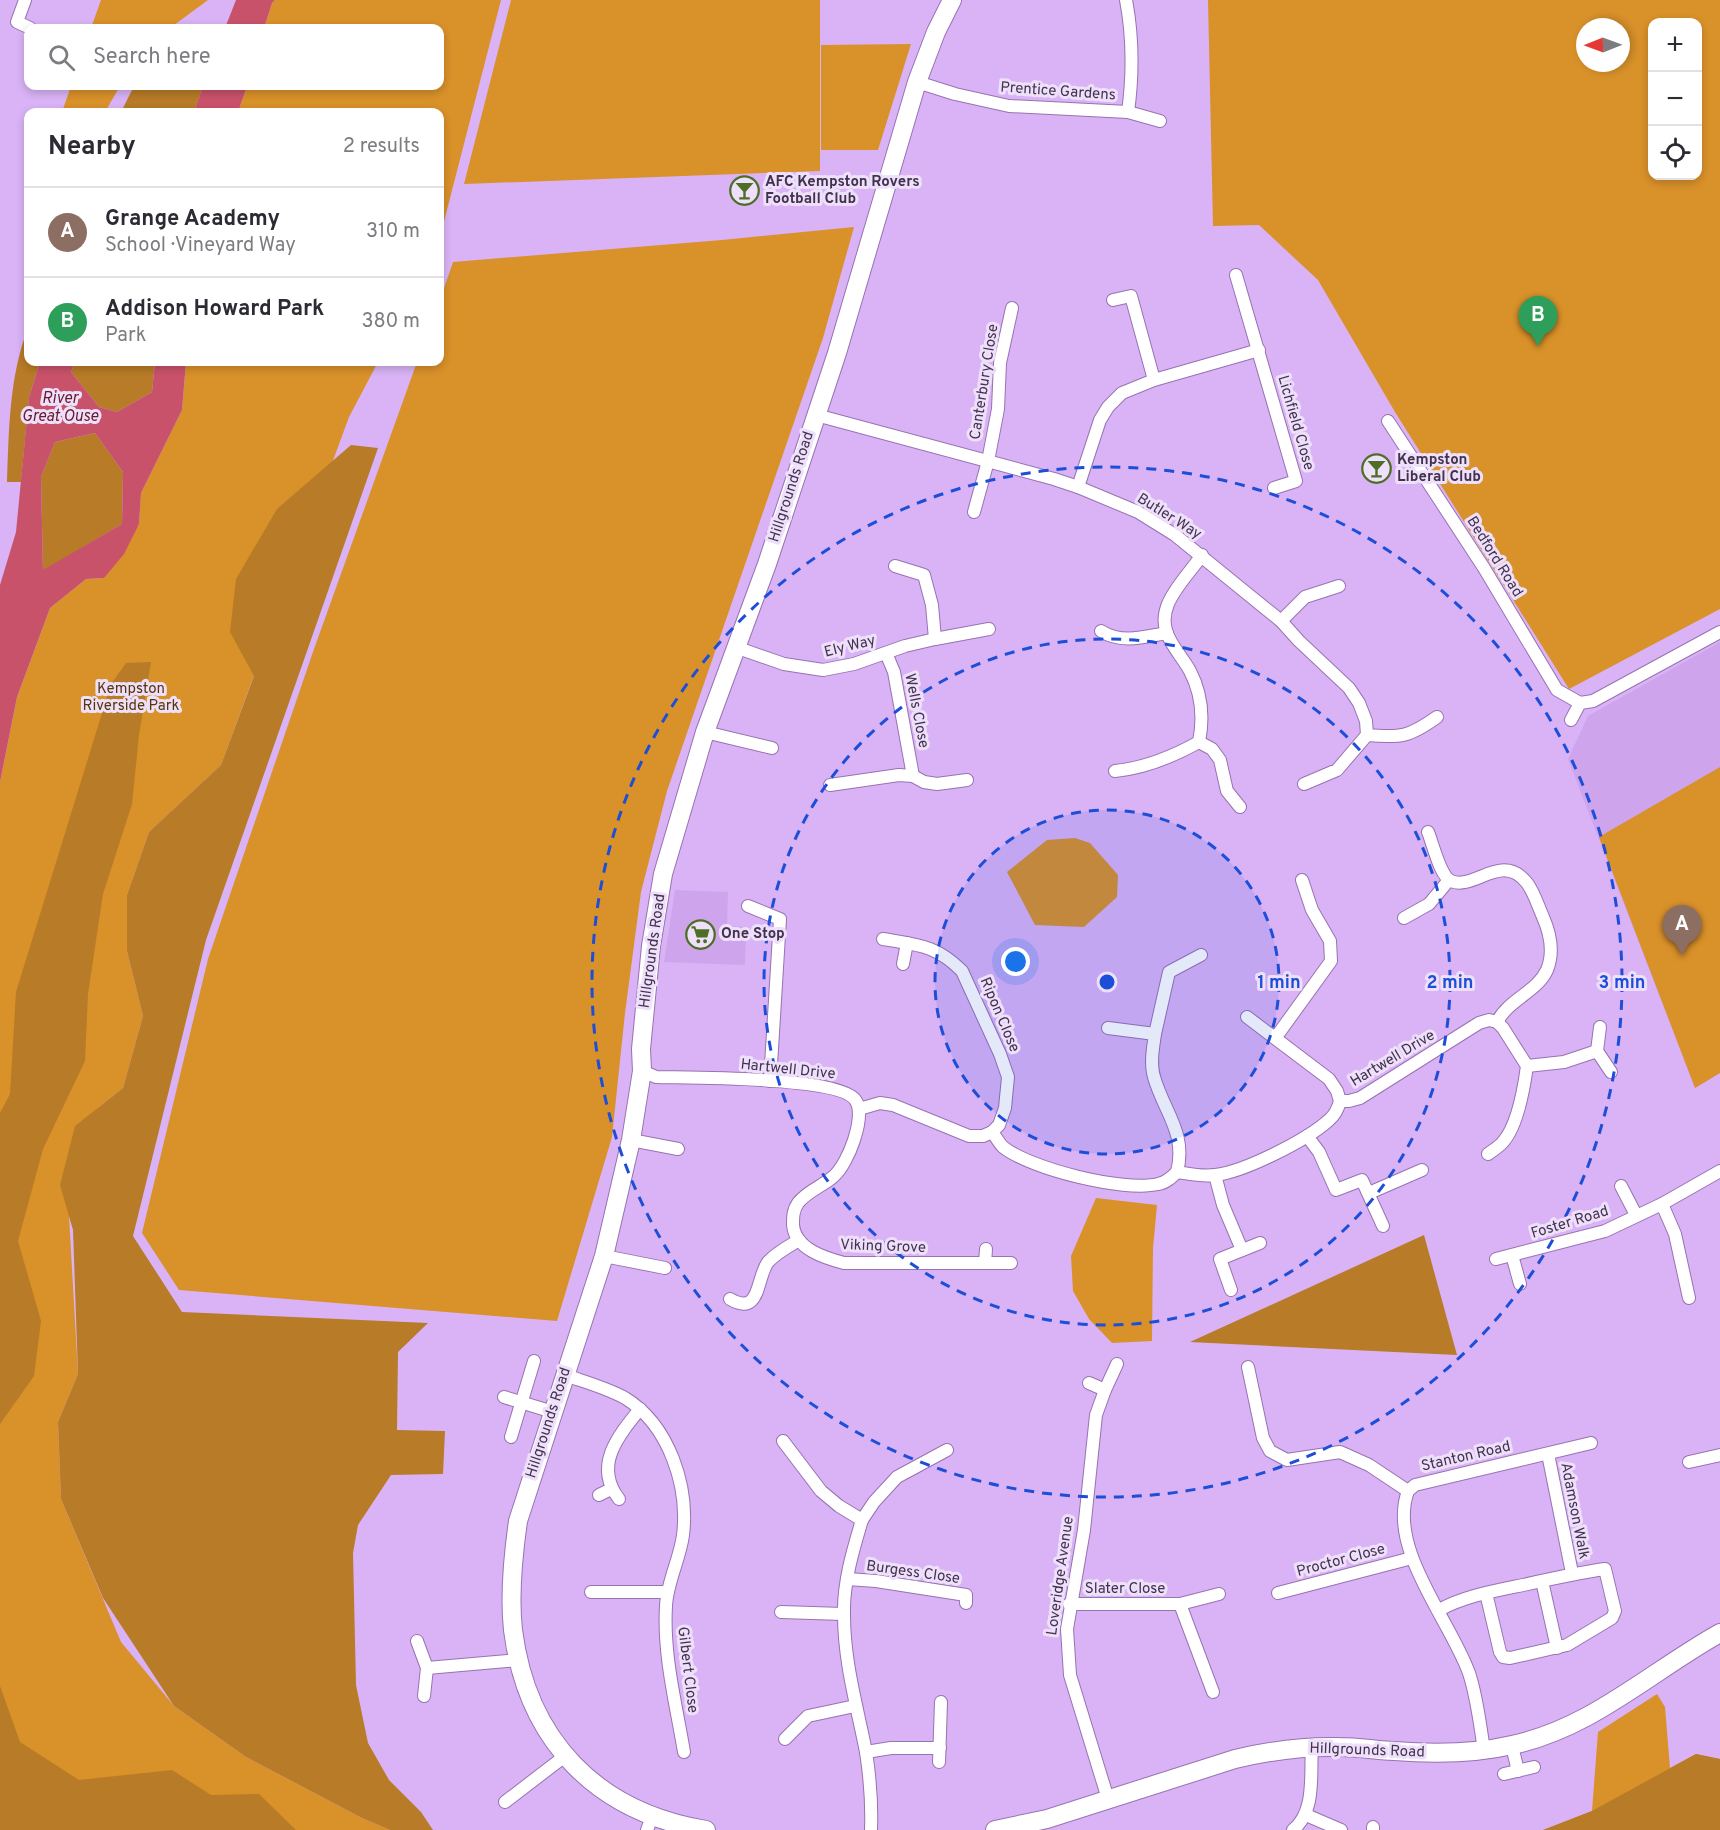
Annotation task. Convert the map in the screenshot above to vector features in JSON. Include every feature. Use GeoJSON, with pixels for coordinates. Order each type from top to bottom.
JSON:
{"type":"FeatureCollection","features":[{"type":"Feature","properties":{"kind":"street"},"geometry":{"type":"LineString","coordinates":[[24,25],[17,22],[26,0]]}},
{"type":"Feature","properties":{"kind":"street","name":"Hillgrounds Road"},"geometry":{"type":"LineString","coordinates":[[706,1830],[649,1823],[609,1795],[565,1756],[549,1734],[526,1686],[518,1660],[513,1628],[513,1556],[518,1521],[604,1256],[631,1140],[642,1071],[640,1049],[651,946],[663,874],[705,732],[738,648],[840,342],[917,82],[936,32],[952,0]]}},
{"type":"Feature","properties":{"kind":"street","name":"Prentice Gardens"},"geometry":{"type":"LineString","coordinates":[[1126,0],[1130,24],[1132,67],[1128,112]]}},
{"type":"Feature","properties":{"kind":"street","name":"Prentice Gardens"},"geometry":{"type":"LineString","coordinates":[[917,82],[955,94],[1009,106],[1128,112],[1160,121]]}},
{"type":"Feature","properties":{"kind":"street","name":"Lichfield Close"},"geometry":{"type":"LineString","coordinates":[[1236,275],[1296,481],[1274,488]]}},
{"type":"Feature","properties":{"kind":"street"},"geometry":{"type":"LineString","coordinates":[[1113,300],[1131,296],[1155,380]]}},
{"type":"Feature","properties":{"kind":"street","name":"Canterbury Close"},"geometry":{"type":"LineString","coordinates":[[988,461],[998,409],[1000,363],[1012,308]]}},
{"type":"Feature","properties":{"kind":"street"},"geometry":{"type":"LineString","coordinates":[[1078,487],[1100,420],[1108,407],[1122,393],[1155,380],[1259,350]]}},
{"type":"Feature","properties":{"kind":"street","name":"Butler Way"},"geometry":{"type":"LineString","coordinates":[[816,415],[1078,487],[1138,512],[1202,555],[1281,621],[1349,688],[1359,703],[1366,721],[1367,735]]}},
{"type":"Feature","properties":{"kind":"street","name":"Bedford Road"},"geometry":{"type":"LineString","coordinates":[[1388,421],[1484,568],[1557,690],[1580,703]]}},
{"type":"Feature","properties":{"kind":"street"},"geometry":{"type":"LineString","coordinates":[[974,512],[988,461]]}},
{"type":"Feature","properties":{"kind":"street"},"geometry":{"type":"LineString","coordinates":[[1115,771],[1138,775],[1199,742],[1203,725],[1201,699],[1190,670],[1174,650],[1167,633],[1165,619],[1167,606],[1202,555]]}},
{"type":"Feature","properties":{"kind":"street"},"geometry":{"type":"LineString","coordinates":[[895,566],[924,575],[932,604],[935,639]]}},
{"type":"Feature","properties":{"kind":"street"},"geometry":{"type":"LineString","coordinates":[[1281,621],[1305,597],[1340,586]]}},
{"type":"Feature","properties":{"kind":"street","name":"Ely Way"},"geometry":{"type":"LineString","coordinates":[[738,648],[784,664],[823,670],[854,664],[905,646],[989,629]]}},
{"type":"Feature","properties":{"kind":"street"},"geometry":{"type":"LineString","coordinates":[[1571,720],[1580,703],[1593,701],[1720,632]]}},
{"type":"Feature","properties":{"kind":"street"},"geometry":{"type":"LineString","coordinates":[[1106,638],[1127,639],[1167,633]]}},
{"type":"Feature","properties":{"kind":"street","name":"Wells Close"},"geometry":{"type":"LineString","coordinates":[[886,653],[894,672],[913,776]]}},
{"type":"Feature","properties":{"kind":"street"},"geometry":{"type":"LineString","coordinates":[[1304,784],[1337,770],[1367,735],[1396,738],[1417,731],[1437,717]]}},
{"type":"Feature","properties":{"kind":"street"},"geometry":{"type":"LineString","coordinates":[[705,732],[771,748]]}},
{"type":"Feature","properties":{"kind":"street"},"geometry":{"type":"LineString","coordinates":[[1199,742],[1212,749],[1220,760],[1227,791],[1240,807]]}},
{"type":"Feature","properties":{"kind":"street"},"geometry":{"type":"LineString","coordinates":[[830,785],[899,775],[913,776],[924,782],[937,784],[967,780]]}},
{"type":"Feature","properties":{"kind":"street"},"geometry":{"type":"LineString","coordinates":[[1428,832],[1442,871],[1449,880],[1458,883],[1469,881],[1497,871],[1518,875],[1528,884],[1551,942],[1546,970],[1538,984],[1510,1004],[1497,1022],[1527,1066],[1523,1089],[1510,1132],[1502,1144],[1488,1154]]}},
{"type":"Feature","properties":{"kind":"street"},"geometry":{"type":"LineString","coordinates":[[1276,1038],[1331,961],[1330,941],[1312,910],[1302,880]]}},
{"type":"Feature","properties":{"kind":"street"},"geometry":{"type":"LineString","coordinates":[[1404,918],[1429,904],[1449,880]]}},
{"type":"Feature","properties":{"kind":"street"},"geometry":{"type":"LineString","coordinates":[[748,906],[780,919],[770,1081]]}},
{"type":"Feature","properties":{"kind":"street","name":"Ripon Close"},"geometry":{"type":"LineString","coordinates":[[883,939],[935,949],[962,970],[971,986],[1008,1077],[1005,1108],[999,1125],[993,1132]]}},
{"type":"Feature","properties":{"kind":"street"},"geometry":{"type":"LineString","coordinates":[[903,964],[907,943]]}},
{"type":"Feature","properties":{"kind":"street"},"geometry":{"type":"LineString","coordinates":[[1177,1172],[1180,1160],[1175,1124],[1153,1074],[1152,1057],[1160,1004],[1169,972],[1201,955]]}},
{"type":"Feature","properties":{"kind":"street"},"geometry":{"type":"LineString","coordinates":[[1247,1017],[1329,1079],[1340,1101]]}},
{"type":"Feature","properties":{"kind":"street","name":"Hartwell Drive"},"geometry":{"type":"LineString","coordinates":[[993,1132],[1001,1145],[1016,1155],[1098,1181],[1129,1185],[1159,1184],[1169,1180],[1177,1172],[1215,1175],[1236,1170],[1307,1136],[1329,1120],[1338,1109],[1340,1101],[1360,1098],[1479,1023],[1489,1020],[1497,1022]]}},
{"type":"Feature","properties":{"kind":"street"},"geometry":{"type":"LineString","coordinates":[[1600,1027],[1597,1051],[1611,1072]]}},
{"type":"Feature","properties":{"kind":"street"},"geometry":{"type":"LineString","coordinates":[[1108,1028],[1155,1034]]}},
{"type":"Feature","properties":{"kind":"street"},"geometry":{"type":"LineString","coordinates":[[1527,1066],[1564,1062],[1597,1051]]}},
{"type":"Feature","properties":{"kind":"street","name":"Hartwell Drive"},"geometry":{"type":"LineString","coordinates":[[642,1071],[656,1077],[824,1085],[848,1092],[856,1099],[859,1109]]}},
{"type":"Feature","properties":{"kind":"street"},"geometry":{"type":"LineString","coordinates":[[730,1299],[738,1304],[752,1301],[768,1262],[799,1240],[794,1229],[793,1217],[796,1206],[802,1197],[835,1176],[846,1161],[859,1109],[880,1103],[893,1105],[969,1136],[983,1136],[993,1132]]}},
{"type":"Feature","properties":{"kind":"street"},"geometry":{"type":"LineString","coordinates":[[1307,1136],[1319,1152],[1336,1190],[1362,1180],[1383,1226]]}},
{"type":"Feature","properties":{"kind":"street"},"geometry":{"type":"LineString","coordinates":[[631,1140],[678,1149]]}},
{"type":"Feature","properties":{"kind":"street"},"geometry":{"type":"LineString","coordinates":[[1369,1193],[1422,1170]]}},
{"type":"Feature","properties":{"kind":"street","name":"Foster Road"},"geometry":{"type":"LineString","coordinates":[[1497,1259],[1605,1231],[1662,1204],[1720,1171]]}},
{"type":"Feature","properties":{"kind":"street"},"geometry":{"type":"LineString","coordinates":[[1215,1175],[1223,1205],[1242,1250]]}},
{"type":"Feature","properties":{"kind":"street","name":"Foster Road"},"geometry":{"type":"LineString","coordinates":[[1621,1185],[1636,1215]]}},
{"type":"Feature","properties":{"kind":"street"},"geometry":{"type":"LineString","coordinates":[[1662,1204],[1674,1234],[1689,1298]]}},
{"type":"Feature","properties":{"kind":"street","name":"Viking Grove"},"geometry":{"type":"LineString","coordinates":[[799,1240],[825,1258],[844,1263],[1011,1263]]}},
{"type":"Feature","properties":{"kind":"street"},"geometry":{"type":"LineString","coordinates":[[1231,1290],[1220,1259],[1260,1243]]}},
{"type":"Feature","properties":{"kind":"street"},"geometry":{"type":"LineString","coordinates":[[986,1249],[986,1263]]}},
{"type":"Feature","properties":{"kind":"street"},"geometry":{"type":"LineString","coordinates":[[1512,1255],[1520,1284]]}},
{"type":"Feature","properties":{"kind":"street"},"geometry":{"type":"LineString","coordinates":[[604,1256],[665,1268]]}},
{"type":"Feature","properties":{"kind":"street"},"geometry":{"type":"LineString","coordinates":[[511,1437],[534,1361]]}},
{"type":"Feature","properties":{"kind":"street","name":"Loveridge Avenue"},"geometry":{"type":"LineString","coordinates":[[1108,1799],[1070,1675],[1066,1629],[1084,1530],[1096,1415],[1117,1364]]}},
{"type":"Feature","properties":{"kind":"street","name":"Stanton Road"},"geometry":{"type":"LineString","coordinates":[[1248,1367],[1263,1438],[1270,1451],[1287,1460],[1327,1452],[1340,1452],[1369,1464],[1408,1491],[1415,1485],[1591,1443]]}},
{"type":"Feature","properties":{"kind":"street","name":"Gilbert Close"},"geometry":{"type":"LineString","coordinates":[[565,1376],[624,1398],[640,1409],[655,1426],[668,1447],[681,1490],[684,1515],[682,1536],[668,1592],[666,1646],[684,1752]]}},
{"type":"Feature","properties":{"kind":"street"},"geometry":{"type":"LineString","coordinates":[[1089,1383],[1105,1390]]}},
{"type":"Feature","properties":{"kind":"street"},"geometry":{"type":"LineString","coordinates":[[504,1397],[553,1412]]}},
{"type":"Feature","properties":{"kind":"street"},"geometry":{"type":"LineString","coordinates":[[619,1499],[611,1489],[608,1470],[615,1443],[640,1409]]}},
{"type":"Feature","properties":{"kind":"street"},"geometry":{"type":"LineString","coordinates":[[783,1441],[821,1491],[839,1506],[862,1520]]}},
{"type":"Feature","properties":{"kind":"street"},"geometry":{"type":"LineString","coordinates":[[871,1830],[872,1803],[866,1752],[847,1660],[843,1614],[853,1549],[862,1520],[874,1502],[897,1477],[947,1450]]}},
{"type":"Feature","properties":{"kind":"street","name":"Adamson Walk"},"geometry":{"type":"LineString","coordinates":[[1548,1454],[1572,1574]]}},
{"type":"Feature","properties":{"kind":"street"},"geometry":{"type":"LineString","coordinates":[[1689,1462],[1720,1455]]}},
{"type":"Feature","properties":{"kind":"street"},"geometry":{"type":"LineString","coordinates":[[599,1495],[611,1489]]}},
{"type":"Feature","properties":{"kind":"street"},"geometry":{"type":"LineString","coordinates":[[1408,1491],[1403,1513],[1412,1558],[1416,1570],[1460,1650],[1470,1676],[1484,1750]]}},
{"type":"Feature","properties":{"kind":"street","name":"Proctor Close"},"geometry":{"type":"LineString","coordinates":[[1278,1593],[1412,1558]]}},
{"type":"Feature","properties":{"kind":"street"},"geometry":{"type":"LineString","coordinates":[[1439,1610],[1455,1601],[1486,1593],[1605,1569],[1615,1611],[1612,1618],[1567,1645],[1510,1658],[1503,1657],[1500,1652],[1486,1593]]}},
{"type":"Feature","properties":{"kind":"street","name":"Burgess Close"},"geometry":{"type":"LineString","coordinates":[[847,1579],[876,1581],[966,1595],[966,1603]]}},
{"type":"Feature","properties":{"kind":"street"},"geometry":{"type":"LineString","coordinates":[[1542,1581],[1557,1648]]}},
{"type":"Feature","properties":{"kind":"street"},"geometry":{"type":"LineString","coordinates":[[591,1592],[668,1592]]}},
{"type":"Feature","properties":{"kind":"street","name":"Slater Close"},"geometry":{"type":"LineString","coordinates":[[1070,1604],[1180,1604],[1219,1594]]}},
{"type":"Feature","properties":{"kind":"street","name":"Slater Close"},"geometry":{"type":"LineString","coordinates":[[1180,1604],[1214,1692]]}},
{"type":"Feature","properties":{"kind":"street"},"geometry":{"type":"LineString","coordinates":[[781,1612],[843,1614]]}},
{"type":"Feature","properties":{"kind":"street","name":"Hillgrounds Road"},"geometry":{"type":"LineString","coordinates":[[995,1830],[1047,1819],[1235,1759],[1265,1752],[1312,1747],[1341,1747],[1438,1753],[1512,1746],[1545,1737],[1580,1722],[1681,1655],[1720,1633]]}},
{"type":"Feature","properties":{"kind":"street"},"geometry":{"type":"LineString","coordinates":[[417,1641],[427,1668],[424,1696]]}},
{"type":"Feature","properties":{"kind":"street"},"geometry":{"type":"LineString","coordinates":[[427,1668],[518,1660]]}},
{"type":"Feature","properties":{"kind":"street"},"geometry":{"type":"LineString","coordinates":[[939,1762],[941,1702]]}},
{"type":"Feature","properties":{"kind":"street"},"geometry":{"type":"LineString","coordinates":[[785,1739],[808,1716],[855,1706]]}},
{"type":"Feature","properties":{"kind":"street"},"geometry":{"type":"LineString","coordinates":[[1512,1746],[1518,1771]]}},
{"type":"Feature","properties":{"kind":"street"},"geometry":{"type":"LineString","coordinates":[[1293,1830],[1305,1815],[1310,1797],[1312,1747]]}},
{"type":"Feature","properties":{"kind":"street"},"geometry":{"type":"LineString","coordinates":[[866,1752],[891,1748],[940,1748]]}},
{"type":"Feature","properties":{"kind":"street"},"geometry":{"type":"LineString","coordinates":[[514,1800],[565,1756]]}},
{"type":"Feature","properties":{"kind":"street"},"geometry":{"type":"LineString","coordinates":[[1504,1774],[1534,1767]]}},
{"type":"Feature","properties":{"kind":"street"},"geometry":{"type":"LineString","coordinates":[[1305,1815],[1341,1830]]}},
{"type":"Feature","properties":{"kind":"shaded area"},"geometry":{"type":"Polygon","coordinates":[[[1720,642],[1720,1073],[1695,1088],[1568,759],[1588,716],[1720,642]]]}},
{"type":"Feature","properties":{"kind":"shaded area"},"geometry":{"type":"Polygon","coordinates":[[[675,890],[728,892],[727,926],[746,927],[745,965],[664,962],[675,890]]]}},
{"type":"Feature","properties":{"kind":"green space"},"geometry":{"type":"Polygon","coordinates":[[[101,0],[208,0],[175,24],[92,24],[101,0]]]}},
{"type":"Feature","properties":{"kind":"green space"},"geometry":{"type":"Polygon","coordinates":[[[275,0],[501,0],[444,221],[444,108],[239,108],[246,90],[444,90],[444,24],[265,24],[275,0]]]}},
{"type":"Feature","properties":{"kind":"green space"},"geometry":{"type":"Polygon","coordinates":[[[511,0],[820,0],[820,171],[464,184],[511,0]]]}},
{"type":"Feature","properties":{"kind":"green space"},"geometry":{"type":"Polygon","coordinates":[[[1208,0],[1720,0],[1720,609],[1569,689],[1395,412],[1318,280],[1259,225],[1213,226],[1208,0]]]}},
{"type":"Feature","properties":{"kind":"green space"},"geometry":{"type":"Polygon","coordinates":[[[911,44],[878,150],[821,150],[821,45],[911,44]]]}},
{"type":"Feature","properties":{"kind":"green space"},"geometry":{"type":"Polygon","coordinates":[[[70,90],[118,90],[107,108],[63,108],[70,90]]]}},
{"type":"Feature","properties":{"kind":"green space"},"geometry":{"type":"Polygon","coordinates":[[[132,90],[202,90],[195,108],[123,108],[132,90]]]}},
{"type":"Feature","properties":{"kind":"green space"},"geometry":{"type":"Polygon","coordinates":[[[854,227],[823,338],[667,791],[641,892],[612,1137],[557,1321],[179,1290],[142,1233],[208,959],[314,649],[416,366],[444,366],[444,288],[453,262],[854,227]]]}},
{"type":"Feature","properties":{"kind":"green space"},"geometry":{"type":"Polygon","coordinates":[[[24,341],[24,366],[39,366],[29,397],[21,482],[7,482],[14,385],[24,341]]]}},
{"type":"Feature","properties":{"kind":"green space"},"geometry":{"type":"Polygon","coordinates":[[[73,366],[155,366],[152,392],[117,412],[99,407],[71,372],[73,366]]]}},
{"type":"Feature","properties":{"kind":"green space","name":"Kempston Riverside Park"},"geometry":{"type":"Polygon","coordinates":[[[186,366],[376,366],[349,417],[221,765],[149,832],[127,895],[127,951],[143,1016],[123,1088],[99,1107],[69,1216],[78,1374],[58,1422],[61,1499],[121,1642],[174,1706],[246,1757],[362,1818],[390,1830],[0,1830],[0,782],[17,697],[50,608],[86,579],[104,578],[139,524],[141,493],[182,410],[186,366]]]}},
{"type":"Feature","properties":{"kind":"green space"},"geometry":{"type":"Polygon","coordinates":[[[95,433],[123,472],[122,524],[43,571],[41,477],[55,442],[95,433]]]}},
{"type":"Feature","properties":{"kind":"green space"},"geometry":{"type":"Polygon","coordinates":[[[351,445],[378,448],[206,940],[133,1236],[182,1312],[428,1323],[398,1352],[397,1430],[445,1431],[443,1474],[391,1475],[358,1525],[353,1553],[356,1685],[368,1743],[389,1780],[421,1812],[433,1830],[390,1830],[362,1818],[246,1757],[174,1706],[103,1598],[61,1499],[58,1422],[78,1374],[73,1230],[60,1185],[75,1126],[123,1088],[143,1016],[127,951],[127,895],[149,832],[221,765],[254,676],[230,632],[236,579],[277,509],[351,445]]]}},
{"type":"Feature","properties":{"kind":"green space"},"geometry":{"type":"Polygon","coordinates":[[[151,662],[139,735],[132,804],[103,894],[88,994],[85,1061],[43,1149],[18,1241],[41,1321],[34,1376],[0,1424],[0,1113],[10,1094],[16,992],[111,684],[126,663],[151,662]]]}},
{"type":"Feature","properties":{"kind":"green space"},"geometry":{"type":"Polygon","coordinates":[[[1720,767],[1720,1073],[1695,1088],[1599,837],[1720,767]]]}},
{"type":"Feature","properties":{"kind":"green space"},"geometry":{"type":"Polygon","coordinates":[[[1075,838],[1090,843],[1118,875],[1117,897],[1084,927],[1035,925],[1007,872],[1047,840],[1075,838]]]}},
{"type":"Feature","properties":{"kind":"green space"},"geometry":{"type":"Polygon","coordinates":[[[1096,1198],[1157,1205],[1153,1248],[1152,1341],[1112,1343],[1089,1319],[1073,1291],[1071,1256],[1096,1198]]]}},
{"type":"Feature","properties":{"kind":"green space"},"geometry":{"type":"Polygon","coordinates":[[[1424,1235],[1457,1355],[1190,1342],[1424,1235]]]}},
{"type":"Feature","properties":{"kind":"green space"},"geometry":{"type":"Polygon","coordinates":[[[0,1686],[20,1742],[79,1780],[172,1770],[211,1795],[259,1794],[296,1830],[0,1830],[0,1686]]]}},
{"type":"Feature","properties":{"kind":"green space"},"geometry":{"type":"Polygon","coordinates":[[[1657,1694],[1665,1707],[1670,1768],[1696,1754],[1720,1759],[1720,1830],[1543,1830],[1592,1811],[1598,1732],[1657,1694]]]}},
{"type":"Feature","properties":{"kind":"green space"},"geometry":{"type":"Polygon","coordinates":[[[1696,1754],[1720,1759],[1720,1830],[1543,1830],[1592,1811],[1696,1754]]]}},
{"type":"Feature","properties":{"kind":"water"},"geometry":{"type":"Polygon","coordinates":[[[236,0],[275,0],[265,24],[227,24],[236,0]]]}},
{"type":"Feature","properties":{"kind":"water"},"geometry":{"type":"Polygon","coordinates":[[[202,90],[246,90],[239,108],[195,108],[202,90]]]}},
{"type":"Feature","properties":{"kind":"water","name":"River Great Ouse"},"geometry":{"type":"Polygon","coordinates":[[[39,366],[73,366],[71,372],[99,407],[117,412],[152,392],[155,366],[186,366],[182,410],[141,493],[139,524],[124,554],[104,578],[86,579],[50,608],[17,697],[0,782],[0,585],[16,532],[29,397],[39,366]],[[95,433],[55,442],[41,477],[43,570],[122,524],[123,472],[95,433]]]}},
{"type":"Feature","properties":{"kind":"place","name":"AFC Kempston Rovers Football Club"},"geometry":{"type":"Point","coordinates":[744,191]}},
{"type":"Feature","properties":{"kind":"place","name":"Addison Howard Park"},"geometry":{"type":"Point","coordinates":[1538,346]}},
{"type":"Feature","properties":{"kind":"place","name":"Kempston Liberal Club"},"geometry":{"type":"Point","coordinates":[1376,469]}},
{"type":"Feature","properties":{"kind":"place","name":"One Stop"},"geometry":{"type":"Point","coordinates":[700,934]}},
{"type":"Feature","properties":{"kind":"place","name":"Grange Academy"},"geometry":{"type":"Point","coordinates":[1682,955]}}]}
